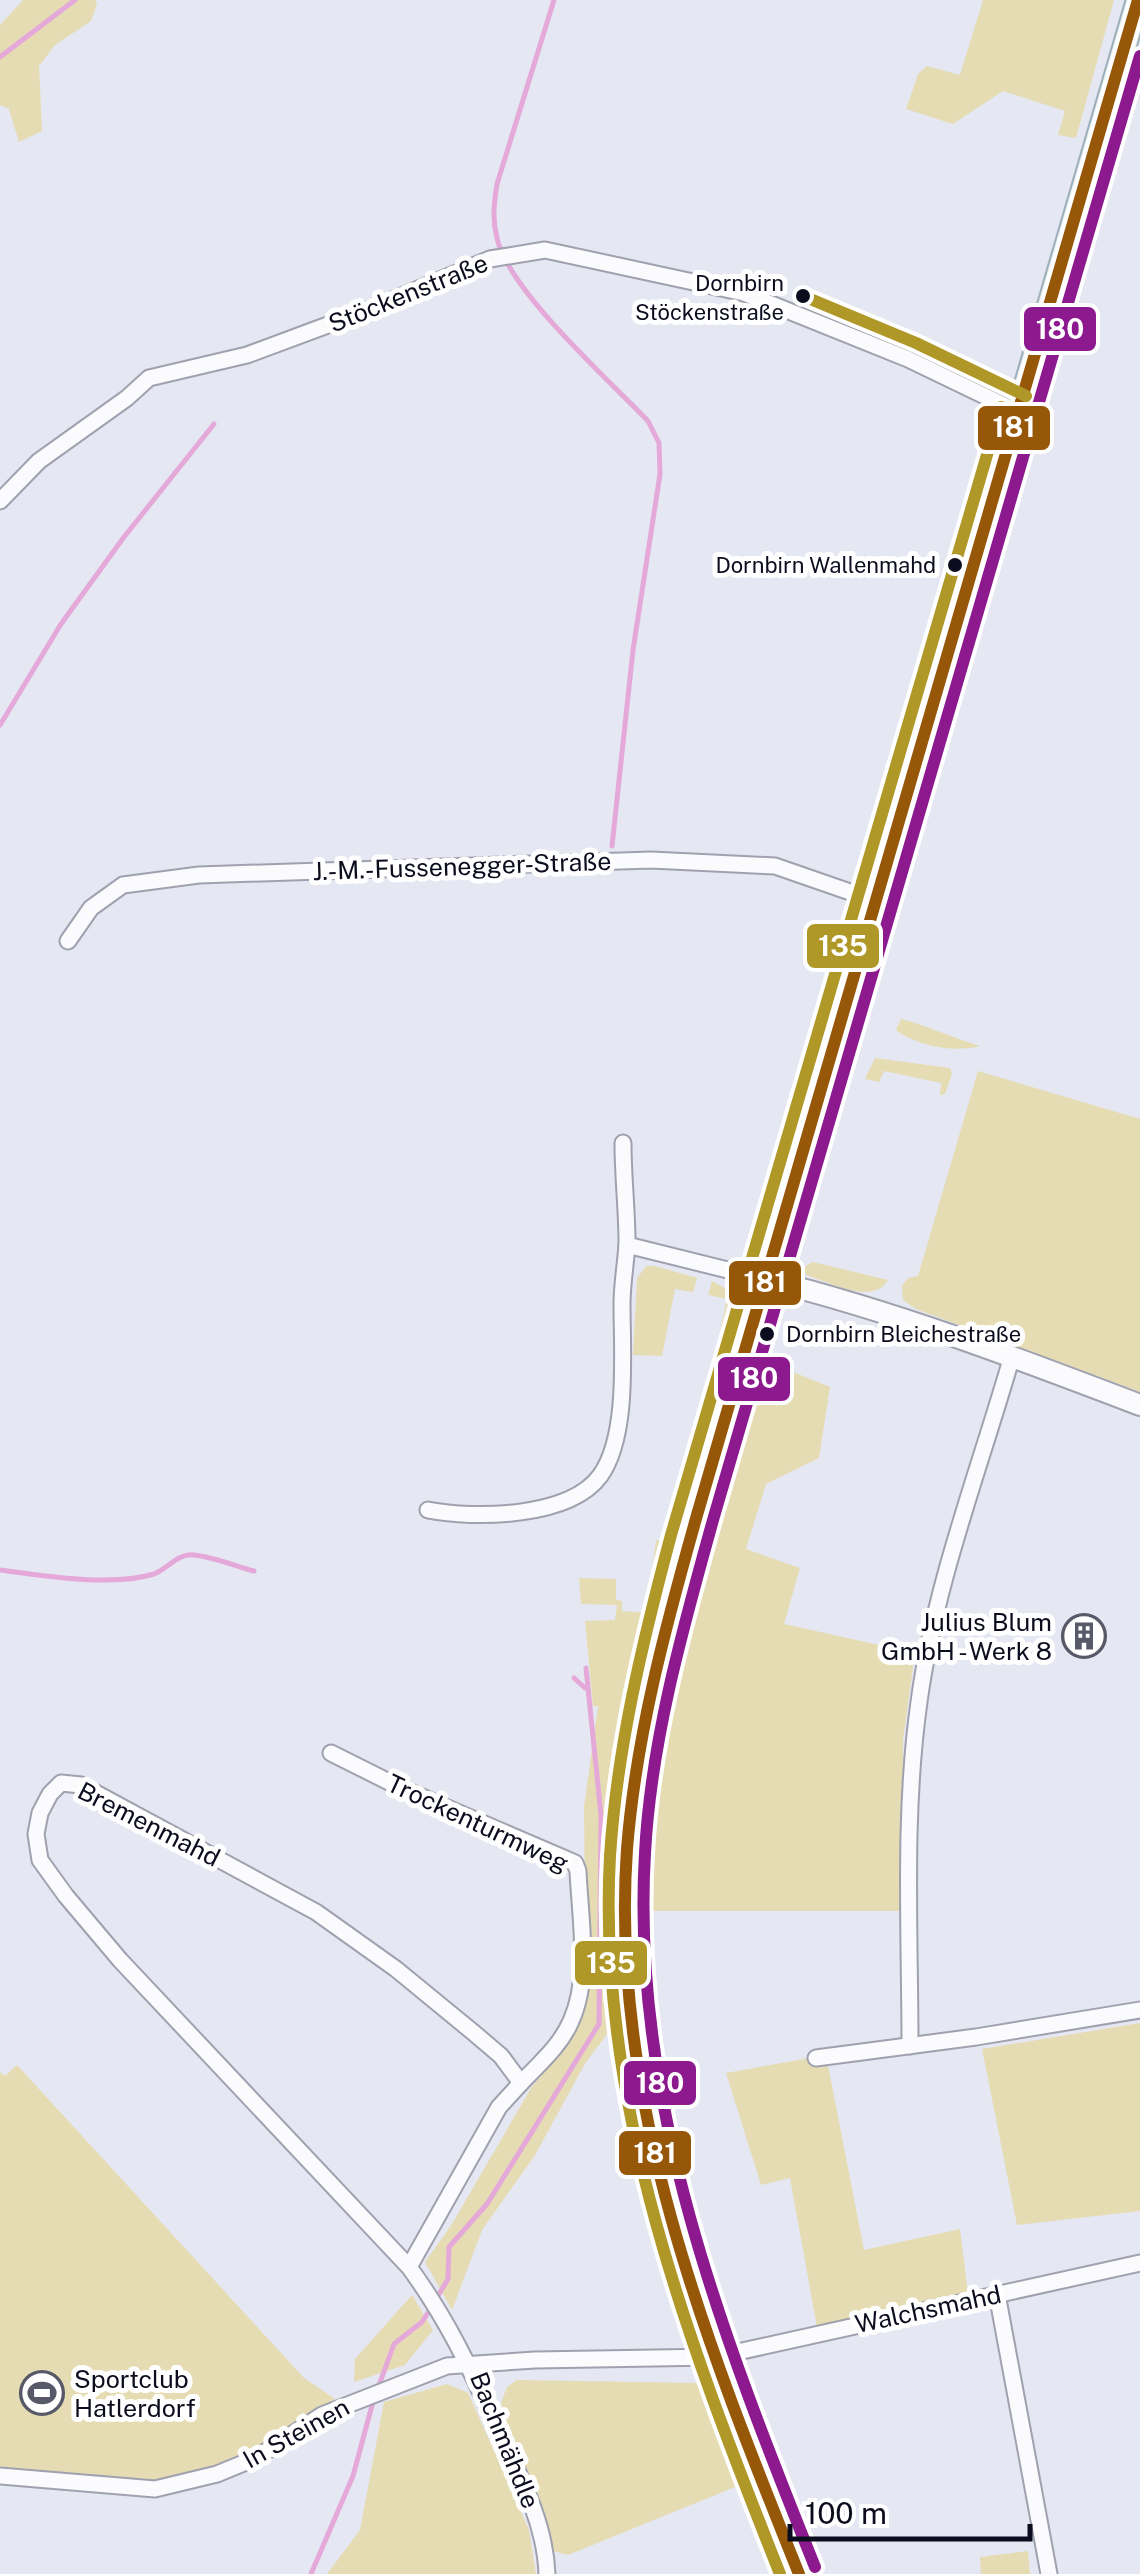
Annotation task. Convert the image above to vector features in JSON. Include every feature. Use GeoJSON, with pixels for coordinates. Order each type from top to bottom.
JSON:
{"type":"FeatureCollection","features":[{"type":"Feature","properties":{"kind":"main road"},"geometry":{"type":"LineString","coordinates":[[799,2574],[715,2356],[684,2258],[648,2116],[632,2007],[627,1932],[627,1856],[640,1738],[764,1279],[1138,0]]}},
{"type":"Feature","properties":{"kind":"main road"},"geometry":{"type":"LineString","coordinates":[[764,1279],[885,1313],[1140,1405]]}},
{"type":"Feature","properties":{"kind":"street","name":"Stöckenstraße"},"geometry":{"type":"LineString","coordinates":[[0,501],[39,461],[149,378],[247,355],[490,259],[546,250],[744,294],[908,359],[1018,412]]}},
{"type":"Feature","properties":{"kind":"street","name":"J.-M.-Fussenegger-Straße"},"geometry":{"type":"LineString","coordinates":[[68,942],[91,908],[123,884],[199,875],[651,860],[775,866],[876,901]]}},
{"type":"Feature","properties":{"kind":"street"},"geometry":{"type":"LineString","coordinates":[[428,1510],[451,1515],[533,1511],[581,1494],[598,1480],[609,1462],[619,1421],[626,1245],[623,1144]]}},
{"type":"Feature","properties":{"kind":"street"},"geometry":{"type":"LineString","coordinates":[[626,1245],[764,1279]]}},
{"type":"Feature","properties":{"kind":"street"},"geometry":{"type":"LineString","coordinates":[[910,2046],[910,1798],[919,1702],[942,1585],[1012,1356]]}},
{"type":"Feature","properties":{"kind":"street","name":"Trockenturmweg"},"geometry":{"type":"LineString","coordinates":[[331,1753],[401,1788],[574,1863],[578,1871],[578,2002],[565,2033],[521,2083]]}},
{"type":"Feature","properties":{"kind":"street","name":"Bremenmahd"},"geometry":{"type":"LineString","coordinates":[[470,2365],[409,2267],[83,1919],[40,1860],[36,1834],[40,1813],[50,1794],[62,1783],[80,1785],[316,1912],[474,2032],[501,2056],[521,2083]]}},
{"type":"Feature","properties":{"kind":"street"},"geometry":{"type":"LineString","coordinates":[[816,2058],[1140,2010]]}},
{"type":"Feature","properties":{"kind":"street"},"geometry":{"type":"LineString","coordinates":[[409,2267],[499,2107],[521,2083]]}},
{"type":"Feature","properties":{"kind":"street","name":"Walchsmahd"},"geometry":{"type":"LineString","coordinates":[[715,2356],[1140,2262]]}},
{"type":"Feature","properties":{"kind":"street"},"geometry":{"type":"LineString","coordinates":[[997,2294],[1049,2574]]}},
{"type":"Feature","properties":{"kind":"street","name":"Bachmähdle"},"geometry":{"type":"LineString","coordinates":[[547,2574],[546,2553],[531,2501],[470,2365],[715,2356]]}},
{"type":"Feature","properties":{"kind":"street","name":"In Steinen"},"geometry":{"type":"LineString","coordinates":[[0,2476],[155,2489],[186,2483],[256,2458],[322,2415],[358,2399],[447,2366],[470,2365]]}},
{"type":"Feature","properties":{"kind":"shaded area"},"geometry":{"type":"Polygon","coordinates":[[[23,0],[95,0],[97,4],[91,21],[55,45],[39,66],[42,131],[19,142],[9,109],[0,105],[0,25],[23,0]]]}},
{"type":"Feature","properties":{"kind":"shaded area"},"geometry":{"type":"Polygon","coordinates":[[[983,0],[1114,0],[1076,138],[1058,135],[1065,111],[1003,91],[953,124],[906,109],[918,74],[927,66],[960,75],[983,0]]]}},
{"type":"Feature","properties":{"kind":"shaded area"},"geometry":{"type":"Polygon","coordinates":[[[901,1019],[980,1046],[959,1049],[925,1044],[896,1030],[901,1019]]]}},
{"type":"Feature","properties":{"kind":"shaded area"},"geometry":{"type":"Polygon","coordinates":[[[875,1058],[950,1068],[952,1074],[945,1094],[940,1095],[941,1083],[884,1071],[879,1082],[865,1079],[875,1058]]]}},
{"type":"Feature","properties":{"kind":"shaded area"},"geometry":{"type":"Polygon","coordinates":[[[978,1071],[1140,1119],[1140,1392],[916,1309],[903,1300],[902,1286],[908,1278],[918,1276],[978,1071]]]}},
{"type":"Feature","properties":{"kind":"shaded area"},"geometry":{"type":"Polygon","coordinates":[[[813,1262],[888,1280],[872,1291],[850,1290],[806,1275],[804,1267],[813,1262]]]}},
{"type":"Feature","properties":{"kind":"shaded area"},"geometry":{"type":"Polygon","coordinates":[[[646,1266],[697,1278],[693,1292],[675,1289],[662,1356],[633,1355],[637,1278],[646,1266]]]}},
{"type":"Feature","properties":{"kind":"shaded area"},"geometry":{"type":"Polygon","coordinates":[[[712,1281],[735,1294],[723,1361],[714,1359],[727,1299],[708,1295],[712,1281]]]}},
{"type":"Feature","properties":{"kind":"shaded area"},"geometry":{"type":"Polygon","coordinates":[[[793,1372],[830,1387],[819,1458],[766,1484],[746,1549],[800,1568],[784,1624],[915,1653],[903,1740],[905,1911],[641,1911],[653,1768],[673,1667],[752,1389],[785,1397],[793,1372]]]}},
{"type":"Feature","properties":{"kind":"shaded area"},"geometry":{"type":"Polygon","coordinates":[[[656,1540],[669,1542],[635,1667],[610,1845],[611,2029],[586,2062],[535,2155],[482,2230],[452,2310],[425,2262],[452,2224],[531,2088],[572,2039],[586,1992],[584,1807],[598,1706],[593,1706],[585,1621],[615,1620],[617,1605],[581,1604],[579,1578],[616,1579],[616,1600],[622,1601],[622,1611],[647,1613],[656,1540]]]}},
{"type":"Feature","properties":{"kind":"shaded area"},"geometry":{"type":"Polygon","coordinates":[[[1140,2023],[1140,2211],[1017,2225],[982,2049],[1140,2023]]]}},
{"type":"Feature","properties":{"kind":"shaded area"},"geometry":{"type":"Polygon","coordinates":[[[826,2055],[864,2250],[960,2229],[968,2294],[817,2327],[790,2178],[761,2185],[726,2073],[826,2055]]]}},
{"type":"Feature","properties":{"kind":"shaded area"},"geometry":{"type":"Polygon","coordinates":[[[17,2065],[304,2378],[335,2399],[249,2456],[169,2483],[0,2484],[0,2072],[5,2076],[17,2065]]]}},
{"type":"Feature","properties":{"kind":"shaded area"},"geometry":{"type":"Polygon","coordinates":[[[412,2295],[433,2330],[405,2365],[354,2382],[355,2359],[412,2295]]]}},
{"type":"Feature","properties":{"kind":"shaded area"},"geometry":{"type":"Polygon","coordinates":[[[517,2380],[699,2383],[740,2485],[568,2555],[553,2551],[544,2510],[507,2426],[501,2403],[507,2387],[517,2380]]]}},
{"type":"Feature","properties":{"kind":"shaded area"},"geometry":{"type":"Polygon","coordinates":[[[447,2384],[468,2393],[529,2530],[536,2574],[327,2574],[360,2530],[384,2402],[447,2384]]]}},
{"type":"Feature","properties":{"kind":"shaded area"},"geometry":{"type":"Polygon","coordinates":[[[1028,2551],[1030,2574],[981,2574],[980,2557],[1028,2551]]]}},
{"type":"Feature","properties":{"kind":"waterway"},"geometry":{"type":"LineString","coordinates":[[0,57],[75,0]]}},
{"type":"Feature","properties":{"kind":"waterway"},"geometry":{"type":"LineString","coordinates":[[554,0],[497,184],[494,218],[505,259],[520,283],[562,334],[648,421],[659,443],[660,474],[633,650],[612,846]]}},
{"type":"Feature","properties":{"kind":"waterway"},"geometry":{"type":"LineString","coordinates":[[0,725],[61,624],[214,424]]}},
{"type":"Feature","properties":{"kind":"waterway"},"geometry":{"type":"LineString","coordinates":[[0,1570],[118,1580],[154,1574],[183,1556],[194,1555],[254,1571]]}},
{"type":"Feature","properties":{"kind":"waterway"},"geometry":{"type":"LineString","coordinates":[[436,2299],[448,2279],[449,2247],[487,2204],[599,2024],[601,1815],[586,1668]]}},
{"type":"Feature","properties":{"kind":"waterway"},"geometry":{"type":"LineString","coordinates":[[574,1678],[585,1688]]}},
{"type":"Feature","properties":{"kind":"waterway"},"geometry":{"type":"LineString","coordinates":[[378,2388],[394,2344],[422,2322],[431,2308]]}},
{"type":"Feature","properties":{"kind":"waterway"},"geometry":{"type":"LineString","coordinates":[[311,2574],[353,2476],[374,2398]]}},
{"type":"Feature","properties":{"kind":"transit line","name":"181"},"geometry":{"type":"LineString","coordinates":[[799,2574],[699,2310],[649,2129],[633,2036],[625,1943],[631,1806],[654,1680],[697,1515],[1138,0]]}},
{"type":"Feature","properties":{"kind":"transit line","name":"180"},"geometry":{"type":"LineString","coordinates":[[815,2567],[717,2307],[668,2128],[652,2038],[644,1946],[648,1811],[670,1685],[713,1520],[1140,56]]}},
{"type":"Feature","properties":{"kind":"transit line","name":"135"},"geometry":{"type":"LineString","coordinates":[[803,296],[916,343],[1026,396]]}},
{"type":"Feature","properties":{"kind":"transit line","name":"135"},"geometry":{"type":"LineString","coordinates":[[780,2574],[683,2312],[634,2132],[618,2041],[610,1949],[613,1815],[633,1694],[671,1535],[1001,407]]}},
{"type":"Feature","properties":{"kind":"place","name":"Dornbirn Stöckenstraße"},"geometry":{"type":"Point","coordinates":[803,296]}},
{"type":"Feature","properties":{"kind":"place","name":"Dornbirn Wallenmahd"},"geometry":{"type":"Point","coordinates":[955,565]}},
{"type":"Feature","properties":{"kind":"place","name":"Dornbirn Bleichestraße"},"geometry":{"type":"Point","coordinates":[767,1334]}},
{"type":"Feature","properties":{"kind":"place","name":"Julius Blum GmbH - Werk 8"},"geometry":{"type":"Point","coordinates":[1084,1636]}},
{"type":"Feature","properties":{"kind":"place","name":"Sportclub Hatlerdorf"},"geometry":{"type":"Point","coordinates":[42,2393]}}]}
